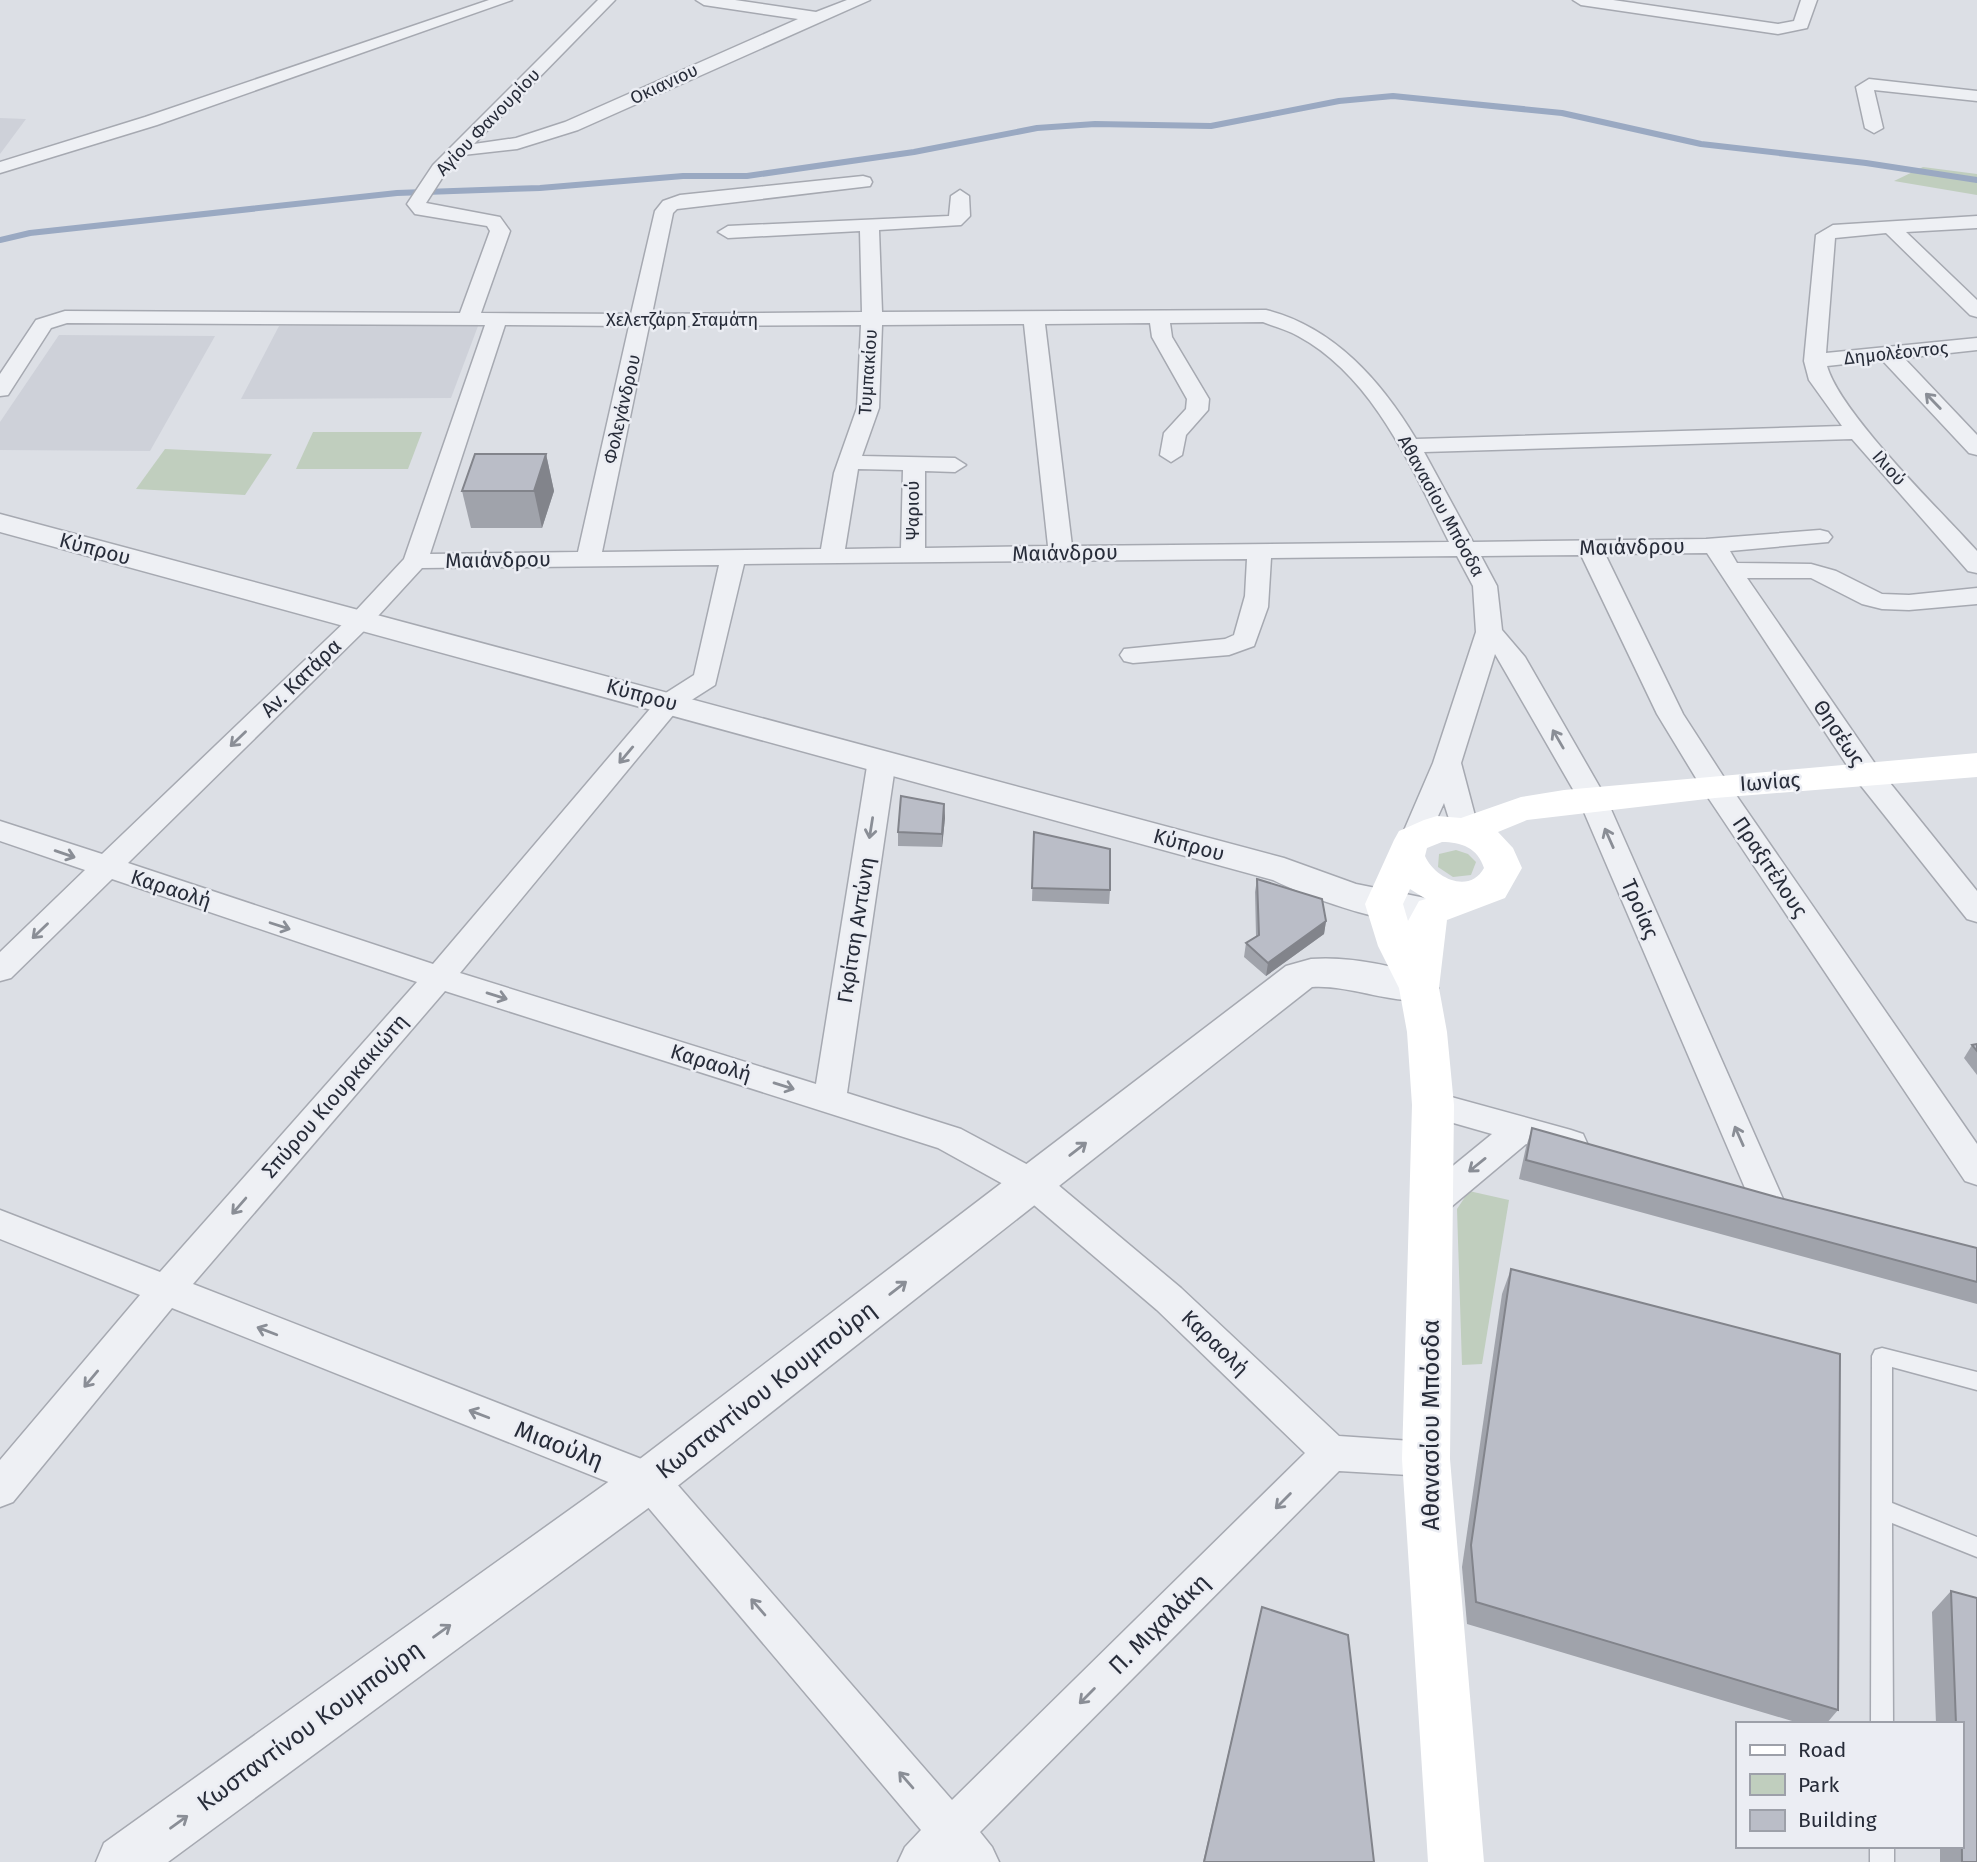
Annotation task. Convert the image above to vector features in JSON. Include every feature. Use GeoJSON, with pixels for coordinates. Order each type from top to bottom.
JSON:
{"type":"FeatureCollection","features":[{"type":"Feature","properties":{"kind":"main road","name":"Ιωνίας"},"geometry":{"type":"LineString","coordinates":[[1465,831],[1521,809],[1578,800],[1977,765]]}},
{"type":"Feature","properties":{"kind":"main road"},"geometry":{"type":"LineString","coordinates":[[1491,884],[1502,862],[1495,849],[1482,838],[1465,831],[1437,829],[1421,834],[1400,869],[1413,873],[1431,888],[1456,895],[1491,884],[1520,839],[1535,823],[1578,800]]}},
{"type":"Feature","properties":{"kind":"main road","name":"Αθανασίου Μπόσδα"},"geometry":{"type":"LineString","coordinates":[[1400,869],[1396,946],[1419,988]]}},
{"type":"Feature","properties":{"kind":"main road","name":"Κύπρου"},"geometry":{"type":"LineString","coordinates":[[1432,911],[1491,884]]}},
{"type":"Feature","properties":{"kind":"main road","name":"Αθανασίου Μπόσδα"},"geometry":{"type":"LineString","coordinates":[[1432,911],[1424,924],[1424,961],[1419,988],[1433,1105],[1426,1459],[1439,1664],[1456,1862]]}},
{"type":"Feature","properties":{"kind":"street"},"geometry":{"type":"LineString","coordinates":[[0,168],[138,125],[504,0]]}},
{"type":"Feature","properties":{"kind":"street","name":"Αγίου Φανουρίου"},"geometry":{"type":"LineString","coordinates":[[468,320],[500,231],[493,221],[422,210],[416,205],[439,169],[461,150],[607,0]]}},
{"type":"Feature","properties":{"kind":"street"},"geometry":{"type":"LineString","coordinates":[[704,0],[816,17]]}},
{"type":"Feature","properties":{"kind":"street","name":"Οκιανιου"},"geometry":{"type":"LineString","coordinates":[[461,150],[491,150],[571,127],[816,17],[862,0]]}},
{"type":"Feature","properties":{"kind":"street"},"geometry":{"type":"LineString","coordinates":[[1581,0],[1778,29],[1801,25],[1809,0]]}},
{"type":"Feature","properties":{"kind":"street"},"geometry":{"type":"LineString","coordinates":[[1874,128],[1864,87],[1868,84],[1977,96]]}},
{"type":"Feature","properties":{"kind":"street","name":"Φολεγάνδρου"},"geometry":{"type":"LineString","coordinates":[[588,559],[643,320],[664,211],[670,205],[863,182]]}},
{"type":"Feature","properties":{"kind":"street"},"geometry":{"type":"LineString","coordinates":[[728,232],[954,221],[960,216],[960,196]]}},
{"type":"Feature","properties":{"kind":"street"},"geometry":{"type":"LineString","coordinates":[[1815,360],[1826,235],[1833,231],[1889,226],[1977,222]]}},
{"type":"Feature","properties":{"kind":"street","name":"Τυμπακίου"},"geometry":{"type":"LineString","coordinates":[[832,556],[842,487],[868,408],[872,319],[869,226]]}},
{"type":"Feature","properties":{"kind":"street"},"geometry":{"type":"LineString","coordinates":[[1889,226],[1977,311]]}},
{"type":"Feature","properties":{"kind":"street"},"geometry":{"type":"LineString","coordinates":[[1159,316],[1162,337],[1198,399],[1197,410],[1175,433],[1171,455]]}},
{"type":"Feature","properties":{"kind":"street","name":"Χελετζάρη Σταμάτη"},"geometry":{"type":"LineString","coordinates":[[0,390],[43,324],[65,317],[643,320],[1266,316],[1298,326]]}},
{"type":"Feature","properties":{"kind":"street"},"geometry":{"type":"LineString","coordinates":[[1034,317],[1060,553]]}},
{"type":"Feature","properties":{"kind":"street","name":"Αν. Κατάρα"},"geometry":{"type":"LineString","coordinates":[[0,970],[358,623],[415,561],[497,320]]}},
{"type":"Feature","properties":{"kind":"street","name":"Αθανασίου Μπόσδα"},"geometry":{"type":"LineString","coordinates":[[1298,326],[1334,352],[1367,383],[1409,446],[1485,586],[1489,632],[1447,763],[1400,869]]}},
{"type":"Feature","properties":{"kind":"street","name":"Δημολέοντος"},"geometry":{"type":"LineString","coordinates":[[1815,360],[1889,355],[1977,344]]}},
{"type":"Feature","properties":{"kind":"street"},"geometry":{"type":"LineString","coordinates":[[1889,355],[1977,448]]}},
{"type":"Feature","properties":{"kind":"street","name":"Ιλιού"},"geometry":{"type":"LineString","coordinates":[[1815,360],[1820,380],[1858,432],[1977,566]]}},
{"type":"Feature","properties":{"kind":"street"},"geometry":{"type":"LineString","coordinates":[[1409,446],[1858,432]]}},
{"type":"Feature","properties":{"kind":"street"},"geometry":{"type":"LineString","coordinates":[[849,462],[955,465]]}},
{"type":"Feature","properties":{"kind":"street","name":"Ψαριού"},"geometry":{"type":"LineString","coordinates":[[913,555],[914,464]]}},
{"type":"Feature","properties":{"kind":"street","name":"Κύπρου"},"geometry":{"type":"LineString","coordinates":[[0,523],[358,623],[670,702],[1284,870],[1310,883],[1400,869],[1432,911]]}},
{"type":"Feature","properties":{"kind":"street","name":"Μαιάνδρου"},"geometry":{"type":"LineString","coordinates":[[415,561],[1710,546],[1820,537]]}},
{"type":"Feature","properties":{"kind":"street","name":"Θησέως"},"geometry":{"type":"LineString","coordinates":[[1710,546],[1868,775],[1977,911]]}},
{"type":"Feature","properties":{"kind":"street","name":"Πραξιτέλους"},"geometry":{"type":"LineString","coordinates":[[1589,547],[1670,714],[1715,786],[1977,1171]]}},
{"type":"Feature","properties":{"kind":"street"},"geometry":{"type":"LineString","coordinates":[[1133,655],[1229,647],[1245,640],[1254,621],[1260,591],[1259,551]]}},
{"type":"Feature","properties":{"kind":"street","name":"Σπύρου Κιουρκακιώτη"},"geometry":{"type":"LineString","coordinates":[[0,1489],[165,1291],[439,978],[670,702],[706,679],[733,558]]}},
{"type":"Feature","properties":{"kind":"street"},"geometry":{"type":"LineString","coordinates":[[1729,570],[1823,573],[1874,600],[1896,602],[1977,596]]}},
{"type":"Feature","properties":{"kind":"street","name":"Τροίας"},"geometry":{"type":"LineString","coordinates":[[1489,632],[1512,657],[1578,800],[1779,1202],[1727,1188]]}},
{"type":"Feature","properties":{"kind":"street","name":"Γκρίτση Αντώνη"},"geometry":{"type":"LineString","coordinates":[[830,1100],[881,760]]}},
{"type":"Feature","properties":{"kind":"street"},"geometry":{"type":"LineString","coordinates":[[1447,763],[1465,831]]}},
{"type":"Feature","properties":{"kind":"street","name":"Καραολή"},"geometry":{"type":"LineString","coordinates":[[0,831],[439,978],[949,1138],[1033,1184],[1168,1299],[1331,1453]]}},
{"type":"Feature","properties":{"kind":"street","name":"Κωσταντίνου Κουμπούρη"},"geometry":{"type":"LineString","coordinates":[[126,1861],[649,1480],[1299,976],[1310,971],[1327,972],[1419,988]]}},
{"type":"Feature","properties":{"kind":"street"},"geometry":{"type":"LineString","coordinates":[[1433,1105],[1598,1151]]}},
{"type":"Feature","properties":{"kind":"street"},"geometry":{"type":"LineString","coordinates":[[1433,1202],[1521,1129]]}},
{"type":"Feature","properties":{"kind":"street","name":"Μιαούλη"},"geometry":{"type":"LineString","coordinates":[[0,1224],[649,1480],[964,1847]]}},
{"type":"Feature","properties":{"kind":"street"},"geometry":{"type":"LineString","coordinates":[[1331,1453],[1426,1459]]}},
{"type":"Feature","properties":{"kind":"street","name":"Π. Μιχαλάκη"},"geometry":{"type":"LineString","coordinates":[[920,1862],[964,1847],[1331,1453]]}},
{"type":"Feature","properties":{"kind":"lane"},"geometry":{"type":"LineString","coordinates":[[1882,1722],[1882,1356],[1977,1381]]}},
{"type":"Feature","properties":{"kind":"lane"},"geometry":{"type":"LineString","coordinates":[[1882,1508],[1977,1547]]}},
{"type":"Feature","properties":{"kind":"shaded area"},"geometry":{"type":"Polygon","coordinates":[[[0,118],[26,119],[0,154],[0,118]]]}},
{"type":"Feature","properties":{"kind":"shaded area"},"geometry":{"type":"Polygon","coordinates":[[[279,326],[478,326],[451,398],[241,399],[279,326]]]}},
{"type":"Feature","properties":{"kind":"shaded area"},"geometry":{"type":"Polygon","coordinates":[[[59,335],[215,336],[150,451],[0,450],[0,422],[59,335]]]}},
{"type":"Feature","properties":{"kind":"green space"},"geometry":{"type":"Polygon","coordinates":[[[1923,167],[1977,174],[1977,195],[1894,181],[1923,167]]]}},
{"type":"Feature","properties":{"kind":"green space"},"geometry":{"type":"Polygon","coordinates":[[[313,432],[422,432],[408,469],[296,469],[313,432]]]}},
{"type":"Feature","properties":{"kind":"green space"},"geometry":{"type":"Polygon","coordinates":[[[165,449],[272,454],[245,495],[136,489],[165,449]]]}},
{"type":"Feature","properties":{"kind":"green space"},"geometry":{"type":"Polygon","coordinates":[[[1456,850],[1468,854],[1476,862],[1471,875],[1453,877],[1438,867],[1439,854],[1456,850]]]}},
{"type":"Feature","properties":{"kind":"green space"},"geometry":{"type":"Polygon","coordinates":[[[1469,1191],[1509,1200],[1482,1364],[1462,1365],[1457,1209],[1469,1191]]]}},
{"type":"Feature","properties":{"kind":"building"},"geometry":{"type":"Polygon","coordinates":[[[475,454],[546,454],[534,491],[462,491],[475,454]]]}},
{"type":"Feature","properties":{"kind":"building"},"geometry":{"type":"Polygon","coordinates":[[[901,796],[944,804],[942,834],[898,832],[901,796]]]}},
{"type":"Feature","properties":{"kind":"building"},"geometry":{"type":"Polygon","coordinates":[[[1034,832],[1110,849],[1110,890],[1032,888],[1034,832]]]}},
{"type":"Feature","properties":{"kind":"building"},"geometry":{"type":"Polygon","coordinates":[[[1257,879],[1322,899],[1326,921],[1268,963],[1246,943],[1259,935],[1257,879]]]}},
{"type":"Feature","properties":{"kind":"building"},"geometry":{"type":"Polygon","coordinates":[[[1532,1128],[1776,1197],[1977,1248],[1977,1282],[1526,1160],[1532,1128]]]}},
{"type":"Feature","properties":{"kind":"building"},"geometry":{"type":"Polygon","coordinates":[[[1511,1269],[1840,1354],[1838,1710],[1476,1602],[1471,1545],[1511,1269]]]}},
{"type":"Feature","properties":{"kind":"building"},"geometry":{"type":"Polygon","coordinates":[[[1951,1591],[1977,1598],[1977,1862],[1962,1862],[1963,1722],[1956,1722],[1951,1591]]]}},
{"type":"Feature","properties":{"kind":"building"},"geometry":{"type":"Polygon","coordinates":[[[1262,1607],[1348,1635],[1374,1862],[1204,1862],[1262,1607]]]}},
{"type":"Feature","properties":{"kind":"waterway"},"geometry":{"type":"LineString","coordinates":[[0,240],[30,233],[397,193],[540,188],[683,176],[747,176],[914,152],[1037,128],[1095,124],[1211,126],[1339,101],[1393,96],[1562,113],[1701,144],[1866,163],[1977,180]]}}]}
